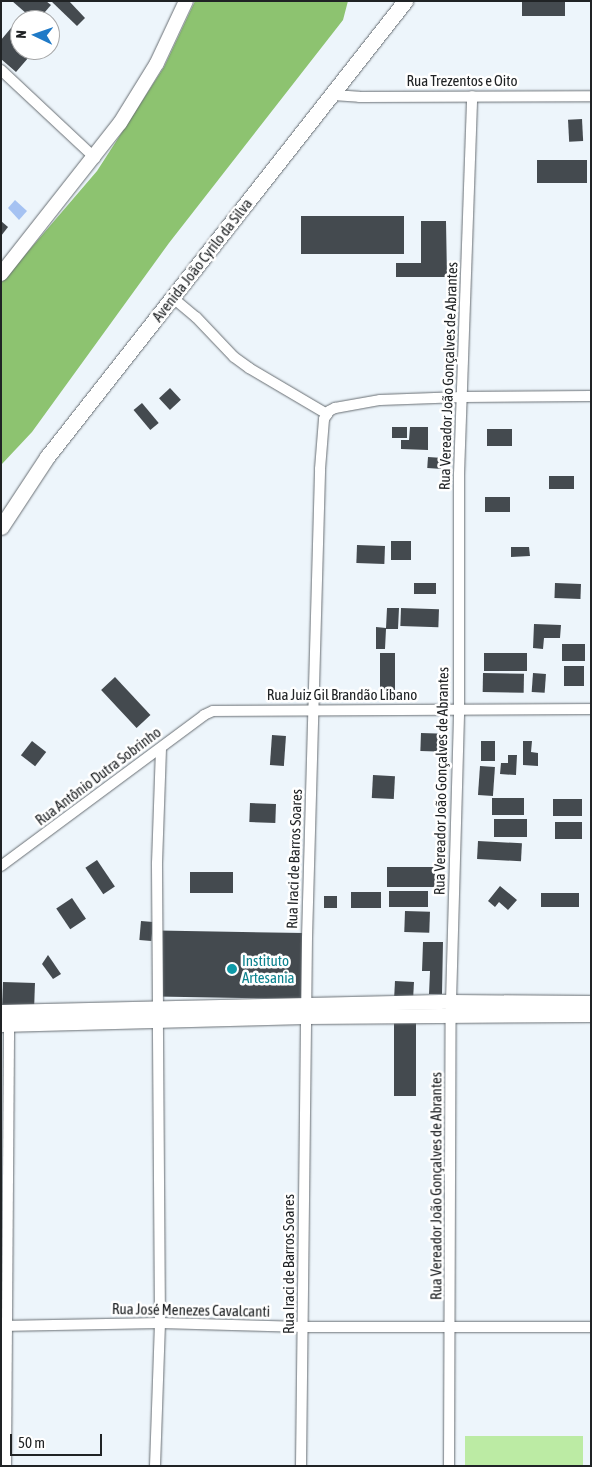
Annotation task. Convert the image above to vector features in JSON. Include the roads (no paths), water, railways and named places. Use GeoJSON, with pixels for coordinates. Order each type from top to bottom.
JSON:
{"type":"FeatureCollection","features":[{"type":"Feature","properties":{"kind":"main road"},"geometry":{"type":"LineString","coordinates":[[1,274],[94,158],[134,102],[157,63],[186,1]]}},
{"type":"Feature","properties":{"kind":"main road","name":"Avenida João Cyrilo da Silva"},"geometry":{"type":"LineString","coordinates":[[2,528],[47,458],[405,1]]}},
{"type":"Feature","properties":{"kind":"main road"},"geometry":{"type":"LineString","coordinates":[[5,1019],[591,1004]]}},
{"type":"Feature","properties":{"kind":"main road"},"geometry":{"type":"LineString","coordinates":[[451,1009],[591,1015]]}},
{"type":"Feature","properties":{"kind":"street"},"geometry":{"type":"LineString","coordinates":[[1,70],[94,158]]}},
{"type":"Feature","properties":{"kind":"street","name":"Rua Trezentos e Oito"},"geometry":{"type":"LineString","coordinates":[[333,94],[359,97],[591,96]]}},
{"type":"Feature","properties":{"kind":"street","name":"Rua Vereador João Gonçalves de Abrantes"},"geometry":{"type":"LineString","coordinates":[[449,1466],[451,1009],[459,710],[462,396],[472,96]]}},
{"type":"Feature","properties":{"kind":"street"},"geometry":{"type":"LineString","coordinates":[[173,298],[196,317],[234,357],[249,368],[327,414],[335,408],[362,402],[462,396],[591,396]]}},
{"type":"Feature","properties":{"kind":"street","name":"Rua Iraci de Barros Soares"},"geometry":{"type":"LineString","coordinates":[[301,1466],[306,1011],[313,710],[322,433],[327,414]]}},
{"type":"Feature","properties":{"kind":"street","name":"Rua Juiz Gil Brandão Líbano"},"geometry":{"type":"LineString","coordinates":[[213,711],[264,709],[591,709]]}},
{"type":"Feature","properties":{"kind":"street","name":"Rua Antônio Dutra Sobrinho"},"geometry":{"type":"LineString","coordinates":[[1,866],[213,711]]}},
{"type":"Feature","properties":{"kind":"street"},"geometry":{"type":"LineString","coordinates":[[155,1466],[160,1323],[157,863],[161,748]]}},
{"type":"Feature","properties":{"kind":"street"},"geometry":{"type":"LineString","coordinates":[[5,1019],[4,1326],[6,1466]]}},
{"type":"Feature","properties":{"kind":"street","name":"Rua José Menezes Cavalcanti"},"geometry":{"type":"LineString","coordinates":[[4,1326],[160,1323],[304,1326],[591,1327]]}},
{"type":"Feature","properties":{"kind":"water"},"geometry":{"type":"Polygon","coordinates":[[[15,200],[27,211],[19,220],[8,208],[15,200]]]}},
{"type":"Feature","properties":{"kind":"place","name":"Instituto Artesania"},"geometry":{"type":"Point","coordinates":[232,969]}}]}
